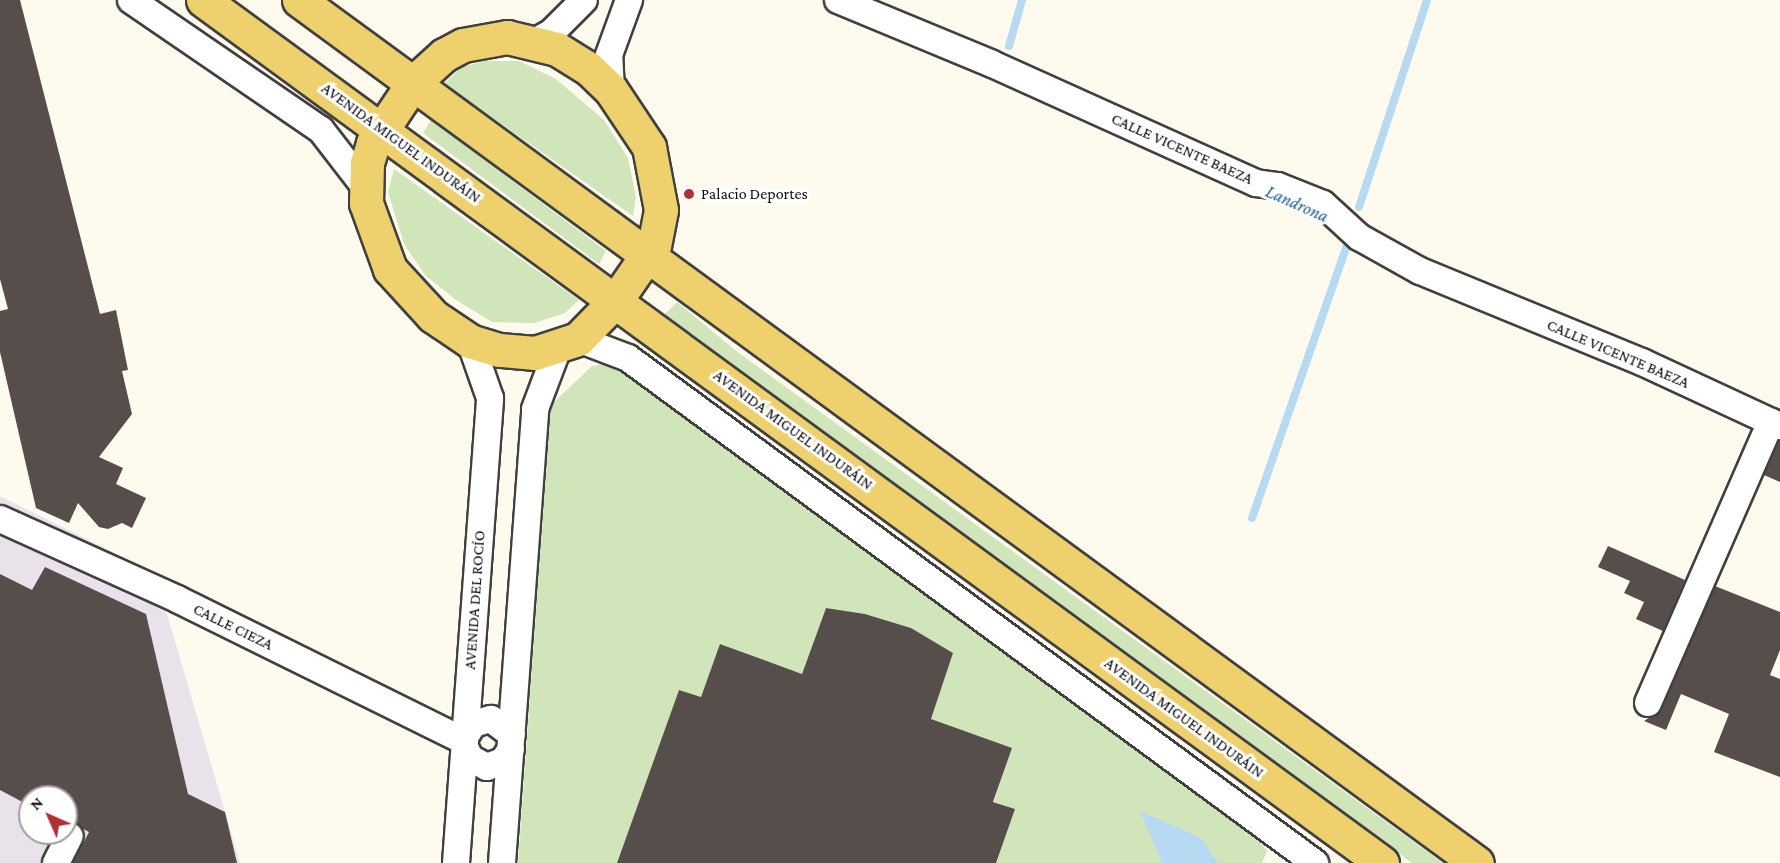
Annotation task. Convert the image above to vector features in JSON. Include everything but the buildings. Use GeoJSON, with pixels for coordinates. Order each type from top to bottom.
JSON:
{"type":"FeatureCollection","features":[{"type":"Feature","properties":{"kind":"main road","name":"AVENIDA MIGUEL INDURÁIN"},"geometry":{"type":"LineString","coordinates":[[202,0],[616,300],[1382,863]]}},
{"type":"Feature","properties":{"kind":"main road"},"geometry":{"type":"LineString","coordinates":[[299,0],[1477,863]]}},
{"type":"Feature","properties":{"kind":"main road"},"geometry":{"type":"LineString","coordinates":[[507,37],[536,41],[570,57],[611,90],[639,128],[656,170],[662,210],[648,256],[616,300],[568,344],[517,353],[470,341],[432,316],[390,269],[370,221],[365,187],[366,163],[381,129],[413,83],[444,55],[477,40],[507,37]]}},
{"type":"Feature","properties":{"kind":"street"},"geometry":{"type":"LineString","coordinates":[[131,0],[321,130],[365,187]]}},
{"type":"Feature","properties":{"kind":"street"},"geometry":{"type":"LineString","coordinates":[[536,41],[552,32],[584,0]]}},
{"type":"Feature","properties":{"kind":"street"},"geometry":{"type":"LineString","coordinates":[[611,90],[609,55],[629,0]]}},
{"type":"Feature","properties":{"kind":"street","name":"CALLE VICENTE BAEZA"},"geometry":{"type":"LineString","coordinates":[[838,0],[990,63],[1256,183],[1278,186],[1323,204],[1359,237],[1420,271],[1642,362],[1776,424]]}},
{"type":"Feature","properties":{"kind":"street","name":"AVENIDA DEL ROCÍO"},"geometry":{"type":"LineString","coordinates":[[456,863],[490,398],[470,341]]}},
{"type":"Feature","properties":{"kind":"street"},"geometry":{"type":"LineString","coordinates":[[502,863],[535,409],[568,344],[628,358],[1287,855],[1315,863]]}},
{"type":"Feature","properties":{"kind":"street"},"geometry":{"type":"LineString","coordinates":[[1648,703],[1776,424]]}},
{"type":"Feature","properties":{"kind":"street","name":"CALLE CIEZA"},"geometry":{"type":"LineString","coordinates":[[0,519],[177,599],[464,741]]}},
{"type":"Feature","properties":{"kind":"street"},"geometry":{"type":"LineString","coordinates":[[491,719],[512,742],[503,761],[487,766],[470,758],[464,741],[473,724],[491,719]]}},
{"type":"Feature","properties":{"kind":"street"},"geometry":{"type":"LineString","coordinates":[[56,863],[65,845]]}},
{"type":"Feature","properties":{"kind":"shaded area"},"geometry":{"type":"Polygon","coordinates":[[[0,496],[155,573],[240,863],[0,863],[0,496]]]}},
{"type":"Feature","properties":{"kind":"green space"},"geometry":{"type":"Polygon","coordinates":[[[486,61],[519,61],[556,79],[604,120],[628,158],[636,197],[633,216],[444,84],[461,67],[486,61]]]}},
{"type":"Feature","properties":{"kind":"green space"},"geometry":{"type":"Polygon","coordinates":[[[431,120],[606,251],[599,264],[423,133],[431,120]]]}},
{"type":"Feature","properties":{"kind":"green space"},"geometry":{"type":"Polygon","coordinates":[[[394,169],[579,300],[565,313],[534,323],[492,322],[456,300],[425,275],[404,244],[388,192],[394,169]]]}},
{"type":"Feature","properties":{"kind":"green space"},"geometry":{"type":"Polygon","coordinates":[[[677,302],[739,353],[1443,863],[1412,863],[664,315],[677,302]]]}},
{"type":"Feature","properties":{"kind":"green space"},"geometry":{"type":"Polygon","coordinates":[[[614,362],[1247,827],[1267,851],[1262,863],[996,863],[1015,809],[994,802],[1011,748],[931,719],[953,653],[911,628],[865,614],[826,608],[802,674],[721,644],[701,697],[679,690],[617,863],[518,863],[551,405],[592,366],[614,362]]]}},
{"type":"Feature","properties":{"kind":"water"},"geometry":{"type":"Polygon","coordinates":[[[1140,811],[1201,838],[1218,863],[1162,863],[1140,811]]]}},
{"type":"Feature","properties":{"kind":"waterway","name":"Landrona"},"geometry":{"type":"LineString","coordinates":[[1009,46],[1022,0]]}},
{"type":"Feature","properties":{"kind":"waterway","name":"Landrona"},"geometry":{"type":"LineString","coordinates":[[1359,207],[1427,0]]}},
{"type":"Feature","properties":{"kind":"waterway","name":"Landrona"},"geometry":{"type":"LineString","coordinates":[[1252,518],[1348,242],[1344,236]]}},
{"type":"Feature","properties":{"kind":"place","name":"Palacio Deportes"},"geometry":{"type":"Point","coordinates":[689,194]}}]}
